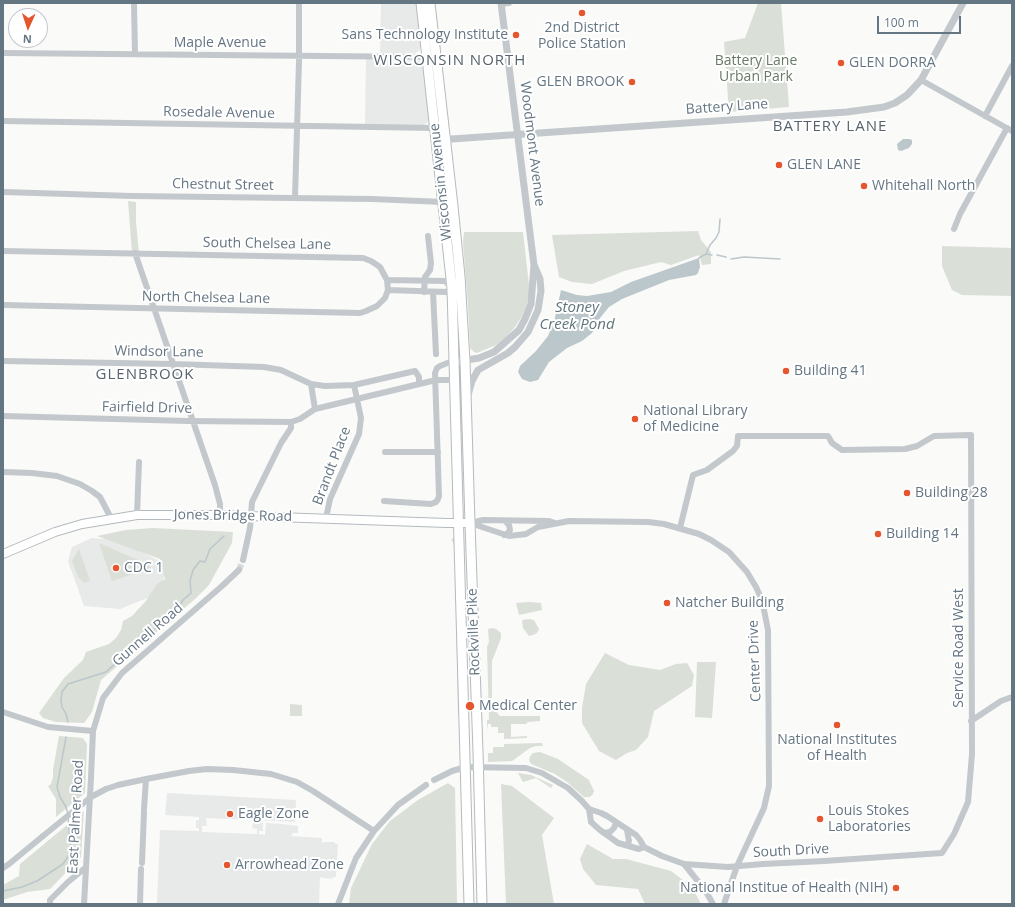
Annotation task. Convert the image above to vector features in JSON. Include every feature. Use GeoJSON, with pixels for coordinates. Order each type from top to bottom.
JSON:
{"type":"FeatureCollection","features":[{"type":"Feature","properties":{"kind":"main road","name":"Wisconsin Avenue"},"geometry":{"type":"LineString","coordinates":[[421,3],[435,128],[441,140],[453,202],[457,288],[455,362]]}},
{"type":"Feature","properties":{"kind":"main road","name":"Wisconsin Avenue"},"geometry":{"type":"LineString","coordinates":[[430,3],[436,57],[443,202],[457,288],[465,361]]}},
{"type":"Feature","properties":{"kind":"main road"},"geometry":{"type":"LineString","coordinates":[[443,202],[453,202]]}},
{"type":"Feature","properties":{"kind":"main road","name":"Rockville Pike"},"geometry":{"type":"LineString","coordinates":[[465,361],[479,767],[482,904]]}},
{"type":"Feature","properties":{"kind":"main road","name":"Rockville Pike"},"geometry":{"type":"LineString","coordinates":[[455,362],[469,904]]}},
{"type":"Feature","properties":{"kind":"main road","name":"Jones Bridge Road"},"geometry":{"type":"LineString","coordinates":[[3,554],[55,532],[82,524],[111,518],[137,515],[220,515],[470,523]]}},
{"type":"Feature","properties":{"kind":"street"},"geometry":{"type":"LineString","coordinates":[[134,3],[135,54]]}},
{"type":"Feature","properties":{"kind":"street"},"geometry":{"type":"LineString","coordinates":[[296,198],[299,3]]}},
{"type":"Feature","properties":{"kind":"street","name":"Woodmont Avenue"},"geometry":{"type":"LineString","coordinates":[[455,362],[479,358],[494,352],[519,330],[531,304],[534,265],[504,3]]}},
{"type":"Feature","properties":{"kind":"street","name":"Battery Lane"},"geometry":{"type":"LineString","coordinates":[[441,140],[884,107],[895,103],[907,95],[921,80],[963,3]]}},
{"type":"Feature","properties":{"kind":"street","name":"Maple Avenue"},"geometry":{"type":"LineString","coordinates":[[3,53],[436,57]]}},
{"type":"Feature","properties":{"kind":"street"},"geometry":{"type":"LineString","coordinates":[[985,116],[1012,66]]}},
{"type":"Feature","properties":{"kind":"street"},"geometry":{"type":"LineString","coordinates":[[921,80],[1009,130],[960,214],[954,229]]}},
{"type":"Feature","properties":{"kind":"street","name":"Rosedale Avenue"},"geometry":{"type":"LineString","coordinates":[[3,120],[435,128]]}},
{"type":"Feature","properties":{"kind":"street","name":"Chestnut Street"},"geometry":{"type":"LineString","coordinates":[[3,192],[372,199],[443,202]]}},
{"type":"Feature","properties":{"kind":"street"},"geometry":{"type":"LineString","coordinates":[[424,292],[424,281],[430,270],[431,263],[428,236]]}},
{"type":"Feature","properties":{"kind":"street","name":"South Chelsea Lane"},"geometry":{"type":"LineString","coordinates":[[3,251],[362,258],[371,261],[380,267],[387,280]]}},
{"type":"Feature","properties":{"kind":"street"},"geometry":{"type":"LineString","coordinates":[[135,254],[218,497],[220,515]]}},
{"type":"Feature","properties":{"kind":"street","name":"Woodmont Avenue"},"geometry":{"type":"LineString","coordinates":[[466,404],[472,381],[478,370],[502,357],[515,347],[528,332],[534,321],[538,310],[541,286],[540,279],[534,265]]}},
{"type":"Feature","properties":{"kind":"street"},"geometry":{"type":"LineString","coordinates":[[387,280],[445,281],[457,288],[446,292],[388,290],[387,280]]}},
{"type":"Feature","properties":{"kind":"street","name":"North Chelsea Lane"},"geometry":{"type":"LineString","coordinates":[[3,305],[360,312],[377,306],[384,298],[388,290]]}},
{"type":"Feature","properties":{"kind":"street"},"geometry":{"type":"LineString","coordinates":[[433,292],[436,354]]}},
{"type":"Feature","properties":{"kind":"street","name":"Windsor Lane"},"geometry":{"type":"LineString","coordinates":[[3,361],[173,364],[270,368],[293,374],[311,384],[331,386],[354,385],[415,371],[419,377],[419,384]]}},
{"type":"Feature","properties":{"kind":"street"},"geometry":{"type":"LineString","coordinates":[[384,501],[430,504],[436,502],[439,496],[435,373],[437,368],[444,364],[455,362]]}},
{"type":"Feature","properties":{"kind":"street"},"geometry":{"type":"LineString","coordinates":[[243,560],[249,533],[252,502],[281,443],[291,428],[291,422],[300,420],[315,409],[436,380],[456,380]]}},
{"type":"Feature","properties":{"kind":"street"},"geometry":{"type":"LineString","coordinates":[[311,384],[315,409]]}},
{"type":"Feature","properties":{"kind":"street"},"geometry":{"type":"LineString","coordinates":[[354,385],[358,399]]}},
{"type":"Feature","properties":{"kind":"street","name":"Brandt Place"},"geometry":{"type":"LineString","coordinates":[[326,518],[330,499],[359,434],[361,418],[358,399]]}},
{"type":"Feature","properties":{"kind":"street","name":"Fairfield Drive"},"geometry":{"type":"LineString","coordinates":[[3,416],[291,422]]}},
{"type":"Feature","properties":{"kind":"street","name":"Service Road West"},"geometry":{"type":"LineString","coordinates":[[680,528],[693,475],[707,470],[732,451],[737,446],[738,436],[828,436],[832,443],[842,450],[905,449],[917,446],[934,436],[971,436],[971,781],[968,802],[954,834],[942,853]]}},
{"type":"Feature","properties":{"kind":"street"},"geometry":{"type":"LineString","coordinates":[[385,452],[438,452]]}},
{"type":"Feature","properties":{"kind":"street"},"geometry":{"type":"LineString","coordinates":[[137,515],[138,462]]}},
{"type":"Feature","properties":{"kind":"street"},"geometry":{"type":"LineString","coordinates":[[3,472],[32,473],[51,476],[80,484],[100,497],[111,518]]}},
{"type":"Feature","properties":{"kind":"street","name":"Center Drive"},"geometry":{"type":"LineString","coordinates":[[470,523],[483,520],[549,521],[555,523]]}},
{"type":"Feature","properties":{"kind":"street"},"geometry":{"type":"LineString","coordinates":[[504,535],[510,530],[509,525],[505,521]]}},
{"type":"Feature","properties":{"kind":"street"},"geometry":{"type":"LineString","coordinates":[[524,521],[528,526],[526,534]]}},
{"type":"Feature","properties":{"kind":"street","name":"Center Drive"},"geometry":{"type":"LineString","coordinates":[[470,523],[492,529],[504,535],[514,536],[526,534],[538,527],[549,526],[555,523],[576,521],[648,522],[680,528],[699,534],[711,540],[740,563],[756,587],[762,600],[767,619],[769,786],[764,808],[737,866],[724,904]]}},
{"type":"Feature","properties":{"kind":"street","name":"Gunnell Road"},"geometry":{"type":"LineString","coordinates":[[93,731],[97,713],[103,698],[122,673],[222,586],[238,570]]}},
{"type":"Feature","properties":{"kind":"street"},"geometry":{"type":"LineString","coordinates":[[971,721],[1001,701],[1012,697]]}},
{"type":"Feature","properties":{"kind":"street"},"geometry":{"type":"LineString","coordinates":[[3,712],[48,727],[93,731]]}},
{"type":"Feature","properties":{"kind":"street","name":"East Palmer Road"},"geometry":{"type":"LineString","coordinates":[[84,904],[93,731]]}},
{"type":"Feature","properties":{"kind":"street","name":"South Drive"},"geometry":{"type":"LineString","coordinates":[[434,780],[452,771],[466,767],[526,768],[542,772],[568,788],[589,809],[602,813],[636,835],[644,847],[684,864],[716,867],[942,853]]}},
{"type":"Feature","properties":{"kind":"street"},"geometry":{"type":"LineString","coordinates":[[3,868],[85,802],[106,789],[146,779],[208,769],[271,774],[297,782],[374,831]]}},
{"type":"Feature","properties":{"kind":"street"},"geometry":{"type":"LineString","coordinates":[[140,904],[146,779]]}},
{"type":"Feature","properties":{"kind":"street"},"geometry":{"type":"LineString","coordinates":[[338,904],[356,858],[374,831],[398,805],[426,784]]}},
{"type":"Feature","properties":{"kind":"street","name":"South Drive"},"geometry":{"type":"LineString","coordinates":[[589,809],[592,822],[618,843],[638,849],[644,847]]}},
{"type":"Feature","properties":{"kind":"street"},"geometry":{"type":"LineString","coordinates":[[604,833],[610,832],[616,823]]}},
{"type":"Feature","properties":{"kind":"street"},"geometry":{"type":"LineString","coordinates":[[626,845],[629,841],[627,830]]}},
{"type":"Feature","properties":{"kind":"street"},"geometry":{"type":"LineString","coordinates":[[684,864],[705,890],[713,904]]}},
{"type":"Feature","properties":{"kind":"street"},"geometry":{"type":"LineString","coordinates":[[50,904],[50,900],[85,868]]}},
{"type":"Feature","properties":{"kind":"shaded area"},"geometry":{"type":"Polygon","coordinates":[[[381,3],[416,3],[421,45],[418,52],[380,53],[381,3]]]}},
{"type":"Feature","properties":{"kind":"shaded area"},"geometry":{"type":"Polygon","coordinates":[[[366,59],[421,61],[423,64],[430,119],[427,123],[424,125],[365,125],[366,59]]]}},
{"type":"Feature","properties":{"kind":"shaded area","name":"CDC 1"},"geometry":{"type":"Polygon","coordinates":[[[92,538],[117,540],[160,561],[165,575],[157,594],[120,609],[84,606],[68,561],[72,547],[92,538]]]}},
{"type":"Feature","properties":{"kind":"shaded area","name":"Arrowhead Zone"},"geometry":{"type":"Polygon","coordinates":[[[167,793],[296,800],[295,822],[261,820],[261,823],[263,823],[263,831],[259,831],[259,834],[265,835],[266,823],[282,824],[298,826],[298,833],[293,833],[291,836],[322,838],[322,843],[335,842],[335,844],[338,844],[336,877],[333,877],[333,879],[320,877],[319,904],[157,903],[160,830],[199,831],[199,828],[196,828],[196,820],[199,820],[199,817],[165,815],[167,793]],[[206,818],[207,826],[202,826],[202,832],[257,834],[257,829],[252,828],[254,820],[206,818]]]}},
{"type":"Feature","properties":{"kind":"green space","name":"Battery Lane Urban Park"},"geometry":{"type":"Polygon","coordinates":[[[758,3],[781,3],[789,107],[729,112],[724,42],[745,38],[758,3]]]}},
{"type":"Feature","properties":{"kind":"green space"},"geometry":{"type":"Polygon","coordinates":[[[128,201],[136,202],[139,253],[132,253],[128,201]]]}},
{"type":"Feature","properties":{"kind":"green space"},"geometry":{"type":"Polygon","coordinates":[[[698,231],[701,240],[711,252],[711,264],[702,265],[699,255],[671,265],[661,262],[624,271],[592,284],[572,282],[559,277],[552,235],[698,231]]]}},
{"type":"Feature","properties":{"kind":"green space"},"geometry":{"type":"Polygon","coordinates":[[[464,232],[523,232],[529,285],[527,305],[523,315],[515,327],[496,345],[477,353],[470,348],[463,242],[464,232]]]}},
{"type":"Feature","properties":{"kind":"green space"},"geometry":{"type":"Polygon","coordinates":[[[942,246],[1012,248],[1012,296],[962,295],[952,290],[942,266],[942,246]]]}},
{"type":"Feature","properties":{"kind":"green space"},"geometry":{"type":"Polygon","coordinates":[[[153,528],[233,532],[232,543],[209,585],[195,599],[101,680],[92,712],[84,723],[56,722],[43,718],[39,713],[64,678],[83,660],[86,652],[109,644],[116,638],[121,630],[123,621],[132,616],[145,602],[157,584],[165,579],[160,559],[97,536],[126,530],[153,528]]]}},
{"type":"Feature","properties":{"kind":"green space"},"geometry":{"type":"Polygon","coordinates":[[[454,538],[455,543],[460,715],[458,716],[455,546],[451,539],[454,538]]]}},
{"type":"Feature","properties":{"kind":"green space"},"geometry":{"type":"Polygon","coordinates":[[[99,543],[149,565],[151,568],[112,581],[99,543]]]}},
{"type":"Feature","properties":{"kind":"green space"},"geometry":{"type":"Polygon","coordinates":[[[79,549],[90,581],[85,583],[78,577],[72,561],[79,549]]]}},
{"type":"Feature","properties":{"kind":"green space"},"geometry":{"type":"Polygon","coordinates":[[[516,603],[541,603],[542,610],[519,615],[516,603]]]}},
{"type":"Feature","properties":{"kind":"green space"},"geometry":{"type":"Polygon","coordinates":[[[522,620],[534,620],[539,629],[537,633],[529,636],[523,628],[522,620]]]}},
{"type":"Feature","properties":{"kind":"green space"},"geometry":{"type":"Polygon","coordinates":[[[493,628],[501,633],[501,638],[492,661],[492,707],[500,716],[540,716],[540,721],[528,722],[526,724],[511,724],[511,737],[527,736],[527,738],[504,739],[504,733],[498,733],[498,727],[491,727],[491,724],[488,724],[487,730],[487,720],[489,720],[488,629],[493,628]]]}},
{"type":"Feature","properties":{"kind":"green space"},"geometry":{"type":"Polygon","coordinates":[[[605,653],[629,665],[660,670],[676,664],[687,663],[694,675],[692,686],[654,711],[648,737],[636,750],[627,753],[616,760],[599,751],[582,723],[582,708],[586,684],[605,653]]]}},
{"type":"Feature","properties":{"kind":"green space"},"geometry":{"type":"Polygon","coordinates":[[[697,662],[716,662],[712,718],[695,717],[697,662]]]}},
{"type":"Feature","properties":{"kind":"green space"},"geometry":{"type":"Polygon","coordinates":[[[290,704],[302,705],[302,716],[290,716],[290,704]]]}},
{"type":"Feature","properties":{"kind":"green space"},"geometry":{"type":"Polygon","coordinates":[[[59,736],[83,738],[87,744],[85,793],[56,817],[56,799],[48,786],[51,784],[53,777],[59,736]]]}},
{"type":"Feature","properties":{"kind":"green space"},"geometry":{"type":"Polygon","coordinates":[[[542,743],[543,746],[530,748],[512,761],[488,762],[488,753],[493,753],[493,747],[504,747],[504,744],[542,743]]]}},
{"type":"Feature","properties":{"kind":"green space"},"geometry":{"type":"Polygon","coordinates":[[[540,752],[558,759],[589,780],[594,791],[593,794],[590,797],[584,797],[555,774],[531,764],[529,760],[530,756],[533,753],[540,752]]]}},
{"type":"Feature","properties":{"kind":"green space"},"geometry":{"type":"Polygon","coordinates":[[[518,773],[531,775],[553,785],[551,788],[536,778],[523,782],[518,773]]]}},
{"type":"Feature","properties":{"kind":"green space"},"geometry":{"type":"Polygon","coordinates":[[[448,783],[455,788],[457,904],[349,904],[351,888],[372,844],[390,821],[418,800],[448,783]]]}},
{"type":"Feature","properties":{"kind":"green space"},"geometry":{"type":"Polygon","coordinates":[[[501,784],[512,786],[554,818],[542,835],[554,904],[506,904],[501,784]]]}},
{"type":"Feature","properties":{"kind":"green space"},"geometry":{"type":"Polygon","coordinates":[[[84,811],[81,857],[50,889],[27,892],[3,900],[3,885],[19,876],[20,864],[84,811]]]}},
{"type":"Feature","properties":{"kind":"green space"},"geometry":{"type":"Polygon","coordinates":[[[587,844],[613,859],[626,859],[671,871],[692,887],[701,904],[645,904],[638,889],[596,885],[583,869],[580,859],[587,844]]]}},
{"type":"Feature","properties":{"kind":"water"},"geometry":{"type":"Polygon","coordinates":[[[903,139],[912,140],[912,144],[909,148],[901,151],[898,150],[897,144],[903,139]]]}},
{"type":"Feature","properties":{"kind":"water","name":"Stoney Creek Pond"},"geometry":{"type":"Polygon","coordinates":[[[699,258],[700,267],[696,275],[669,280],[622,299],[609,307],[600,318],[592,333],[582,341],[567,348],[549,362],[538,380],[530,382],[522,379],[518,372],[520,366],[536,351],[548,336],[554,322],[561,290],[577,295],[587,296],[611,292],[631,282],[699,258]]]}},
{"type":"Feature","properties":{"kind":"waterway"},"geometry":{"type":"LineString","coordinates":[[699,258],[706,254],[710,245],[716,238],[719,232],[720,219]]}},
{"type":"Feature","properties":{"kind":"waterway"},"geometry":{"type":"LineString","coordinates":[[706,254],[712,255]]}},
{"type":"Feature","properties":{"kind":"waterway"},"geometry":{"type":"LineString","coordinates":[[717,255],[726,257]]}},
{"type":"Feature","properties":{"kind":"waterway"},"geometry":{"type":"LineString","coordinates":[[731,259],[744,257],[780,259]]}},
{"type":"Feature","properties":{"kind":"waterway"},"geometry":{"type":"LineString","coordinates":[[68,722],[61,701],[62,692],[68,684],[106,672],[146,636],[173,616],[183,600],[191,593],[190,581],[193,570],[200,561],[205,562],[210,549],[224,536]]}},
{"type":"Feature","properties":{"kind":"waterway"},"geometry":{"type":"LineString","coordinates":[[66,737],[57,787],[68,814]]}},
{"type":"Feature","properties":{"kind":"waterway"},"geometry":{"type":"LineString","coordinates":[[3,891],[22,887],[37,881],[63,864],[71,852],[68,818]]}},
{"type":"Feature","properties":{"kind":"tunnel"},"geometry":{"type":"LineString","coordinates":[[239,570],[243,560]]}},
{"type":"Feature","properties":{"kind":"place","name":"2nd District Police Station"},"geometry":{"type":"Point","coordinates":[582,13]}},
{"type":"Feature","properties":{"kind":"place","name":"Sans Technology Institute"},"geometry":{"type":"Point","coordinates":[516,35]}},
{"type":"Feature","properties":{"kind":"place","name":"GLEN DORRA"},"geometry":{"type":"Point","coordinates":[841,63]}},
{"type":"Feature","properties":{"kind":"place","name":"GLEN BROOK"},"geometry":{"type":"Point","coordinates":[632,82]}},
{"type":"Feature","properties":{"kind":"place","name":"GLEN LANE"},"geometry":{"type":"Point","coordinates":[779,165]}},
{"type":"Feature","properties":{"kind":"place","name":"Whitehall North"},"geometry":{"type":"Point","coordinates":[864,186]}},
{"type":"Feature","properties":{"kind":"place","name":"Building 41"},"geometry":{"type":"Point","coordinates":[786,371]}},
{"type":"Feature","properties":{"kind":"place","name":"National Library of Medicine"},"geometry":{"type":"Point","coordinates":[635,419]}},
{"type":"Feature","properties":{"kind":"place","name":"Building 28"},"geometry":{"type":"Point","coordinates":[907,493]}},
{"type":"Feature","properties":{"kind":"place","name":"Building 14"},"geometry":{"type":"Point","coordinates":[878,534]}},
{"type":"Feature","properties":{"kind":"place","name":"CDC 1"},"geometry":{"type":"Point","coordinates":[116,568]}},
{"type":"Feature","properties":{"kind":"place","name":"Natcher Building"},"geometry":{"type":"Point","coordinates":[667,603]}},
{"type":"Feature","properties":{"kind":"place","name":"Medical Center"},"geometry":{"type":"Point","coordinates":[470,706]}},
{"type":"Feature","properties":{"kind":"place","name":"National Institutes of Health"},"geometry":{"type":"Point","coordinates":[837,725]}},
{"type":"Feature","properties":{"kind":"place","name":"Eagle Zone"},"geometry":{"type":"Point","coordinates":[230,814]}},
{"type":"Feature","properties":{"kind":"place","name":"Louis Stokes Laboratories"},"geometry":{"type":"Point","coordinates":[820,819]}},
{"type":"Feature","properties":{"kind":"place","name":"Arrowhead Zone"},"geometry":{"type":"Point","coordinates":[227,865]}},
{"type":"Feature","properties":{"kind":"place","name":"National Institue of Health (NIH)"},"geometry":{"type":"Point","coordinates":[896,888]}},
{"type":"Feature","properties":{"kind":"district","name":"WISCONSIN NORTH"},"geometry":{"type":"Point","coordinates":[450,61]}},
{"type":"Feature","properties":{"kind":"district","name":"BATTERY LANE"},"geometry":{"type":"Point","coordinates":[830,127]}},
{"type":"Feature","properties":{"kind":"district","name":"GLENBROOK"},"geometry":{"type":"Point","coordinates":[145,375]}}]}
